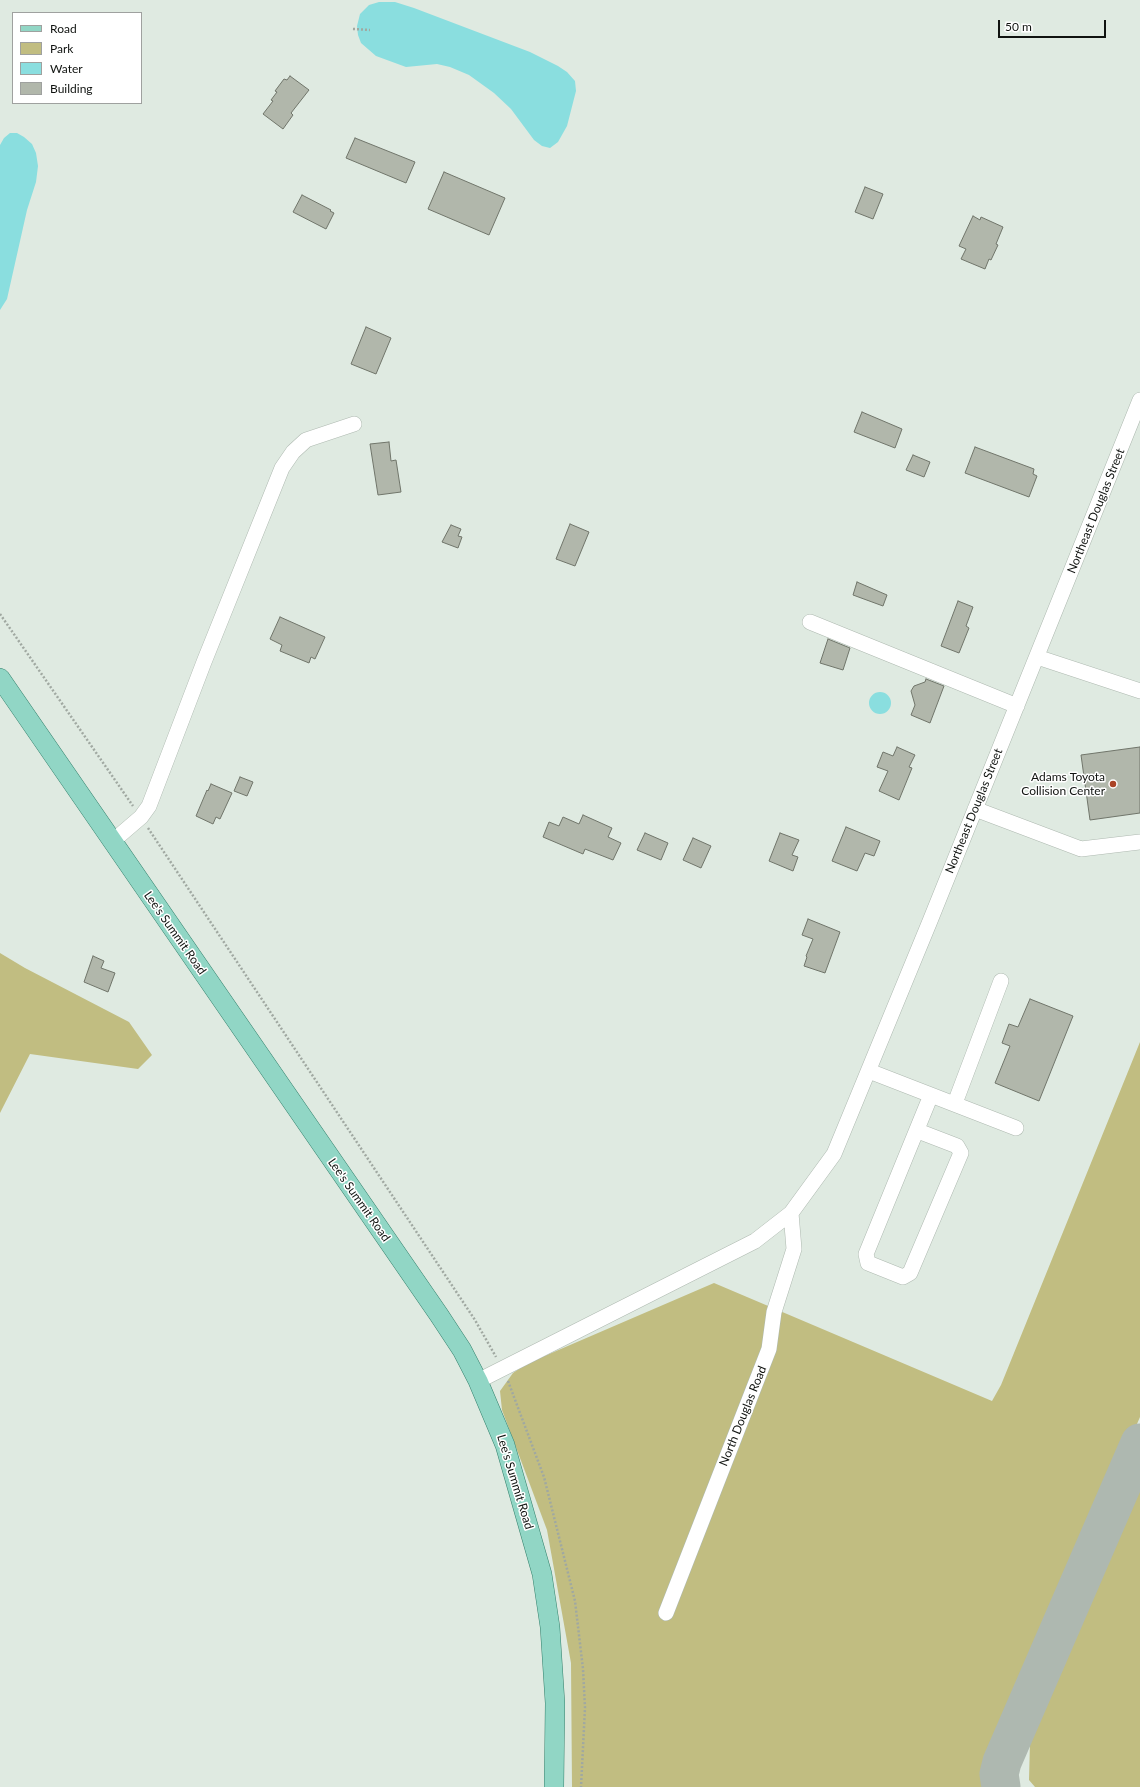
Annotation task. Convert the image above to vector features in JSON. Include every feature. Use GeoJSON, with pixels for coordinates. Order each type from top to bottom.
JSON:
{"type":"FeatureCollection","features":[{"type":"Feature","properties":{"kind":"main road","name":"Lee's Summit Road"},"geometry":{"type":"LineString","coordinates":[[0,678],[439,1315],[462,1350],[478,1381],[505,1445],[542,1574],[550,1627],[555,1703],[554,1787]]}},
{"type":"Feature","properties":{"kind":"street","name":"Northeast Douglas Street"},"geometry":{"type":"LineString","coordinates":[[478,1381],[755,1241],[791,1213],[834,1154],[869,1071],[1140,400]]}},
{"type":"Feature","properties":{"kind":"street"},"geometry":{"type":"LineString","coordinates":[[113,841],[141,817],[149,806],[204,662],[282,468],[293,452],[306,440],[354,424]]}},
{"type":"Feature","properties":{"kind":"street"},"geometry":{"type":"LineString","coordinates":[[810,622],[1017,706]]}},
{"type":"Feature","properties":{"kind":"street"},"geometry":{"type":"LineString","coordinates":[[1037,657],[1140,691]]}},
{"type":"Feature","properties":{"kind":"street"},"geometry":{"type":"LineString","coordinates":[[975,809],[1081,849],[1140,842]]}},
{"type":"Feature","properties":{"kind":"street"},"geometry":{"type":"LineString","coordinates":[[954,1103],[1001,982]]}},
{"type":"Feature","properties":{"kind":"street"},"geometry":{"type":"LineString","coordinates":[[869,1071],[1016,1128]]}},
{"type":"Feature","properties":{"kind":"street"},"geometry":{"type":"LineString","coordinates":[[918,1131],[957,1146],[961,1153],[910,1273],[903,1277],[868,1264],[866,1254],[918,1131],[931,1095]]}},
{"type":"Feature","properties":{"kind":"street","name":"North Douglas Road"},"geometry":{"type":"LineString","coordinates":[[666,1613],[769,1349],[774,1312],[794,1248],[791,1213]]}},
{"type":"Feature","properties":{"kind":"path"},"geometry":{"type":"LineString","coordinates":[[353,29],[370,30]]}},
{"type":"Feature","properties":{"kind":"green space"},"geometry":{"type":"Polygon","coordinates":[[[0,953],[25,968],[129,1022],[152,1055],[138,1069],[30,1054],[0,1113],[0,953]]]}},
{"type":"Feature","properties":{"kind":"green space"},"geometry":{"type":"Polygon","coordinates":[[[1140,1042],[1140,1417],[994,1755],[990,1777],[992,1787],[572,1787],[571,1663],[547,1530],[502,1410],[500,1391],[513,1373],[526,1364],[714,1283],[992,1401],[1001,1385],[1140,1042]]]}},
{"type":"Feature","properties":{"kind":"green space"},"geometry":{"type":"Polygon","coordinates":[[[1140,1475],[1140,1787],[1035,1787],[1029,1780],[1030,1742],[1051,1679],[1140,1475]]]}},
{"type":"Feature","properties":{"kind":"water"},"geometry":{"type":"Polygon","coordinates":[[[379,2],[395,2],[414,8],[530,52],[567,72],[575,81],[576,91],[567,126],[558,142],[550,148],[542,146],[534,140],[511,109],[494,93],[469,75],[450,67],[437,64],[406,67],[376,56],[361,43],[357,26],[360,14],[369,5],[379,2]]]}},
{"type":"Feature","properties":{"kind":"water"},"geometry":{"type":"Polygon","coordinates":[[[10,133],[17,133],[32,144],[36,153],[38,166],[36,182],[27,210],[7,299],[0,310],[0,145],[4,138],[10,133]]]}},
{"type":"Feature","properties":{"kind":"water"},"geometry":{"type":"Polygon","coordinates":[[[880,692],[888,695],[891,703],[888,711],[880,714],[872,711],[869,703],[872,695],[880,692]]]}},
{"type":"Feature","properties":{"kind":"building"},"geometry":{"type":"Polygon","coordinates":[[[290,76],[309,90],[291,113],[293,115],[283,129],[263,114],[273,101],[271,100],[277,92],[275,91],[284,79],[287,80],[290,76]]]}},
{"type":"Feature","properties":{"kind":"building"},"geometry":{"type":"Polygon","coordinates":[[[355,138],[415,162],[406,183],[346,158],[355,138]]]}},
{"type":"Feature","properties":{"kind":"building"},"geometry":{"type":"Polygon","coordinates":[[[444,172],[505,198],[489,235],[428,209],[444,172]]]}},
{"type":"Feature","properties":{"kind":"building"},"geometry":{"type":"Polygon","coordinates":[[[865,187],[883,194],[873,219],[855,212],[865,187]]]}},
{"type":"Feature","properties":{"kind":"building"},"geometry":{"type":"Polygon","coordinates":[[[302,195],[334,213],[326,229],[293,212],[302,195]]]}},
{"type":"Feature","properties":{"kind":"building"},"geometry":{"type":"Polygon","coordinates":[[[973,216],[980,220],[981,217],[1003,227],[996,244],[998,245],[991,260],[989,259],[985,269],[961,259],[966,249],[959,246],[973,216]]]}},
{"type":"Feature","properties":{"kind":"building"},"geometry":{"type":"Polygon","coordinates":[[[366,327],[391,338],[376,374],[351,364],[366,327]]]}},
{"type":"Feature","properties":{"kind":"building"},"geometry":{"type":"Polygon","coordinates":[[[862,412],[902,429],[895,448],[854,432],[862,412]]]}},
{"type":"Feature","properties":{"kind":"building"},"geometry":{"type":"Polygon","coordinates":[[[389,442],[391,461],[396,460],[401,492],[378,495],[370,444],[389,442]]]}},
{"type":"Feature","properties":{"kind":"building"},"geometry":{"type":"Polygon","coordinates":[[[975,447],[1034,469],[1033,474],[1037,476],[1029,497],[965,473],[975,447]]]}},
{"type":"Feature","properties":{"kind":"building"},"geometry":{"type":"Polygon","coordinates":[[[913,455],[930,462],[924,477],[906,470],[913,455]]]}},
{"type":"Feature","properties":{"kind":"building"},"geometry":{"type":"Polygon","coordinates":[[[570,524],[589,532],[575,566],[556,559],[570,524]]]}},
{"type":"Feature","properties":{"kind":"building"},"geometry":{"type":"Polygon","coordinates":[[[451,525],[461,529],[458,536],[462,537],[458,548],[442,542],[451,525]]]}},
{"type":"Feature","properties":{"kind":"building"},"geometry":{"type":"Polygon","coordinates":[[[857,582],[887,595],[883,606],[853,595],[857,582]]]}},
{"type":"Feature","properties":{"kind":"building"},"geometry":{"type":"Polygon","coordinates":[[[958,601],[973,607],[966,626],[969,628],[959,653],[941,646],[958,601]]]}},
{"type":"Feature","properties":{"kind":"building"},"geometry":{"type":"Polygon","coordinates":[[[280,617],[325,637],[315,659],[311,657],[309,663],[280,651],[282,645],[270,639],[280,617]]]}},
{"type":"Feature","properties":{"kind":"building"},"geometry":{"type":"Polygon","coordinates":[[[828,639],[850,648],[843,670],[820,663],[828,639]]]}},
{"type":"Feature","properties":{"kind":"building"},"geometry":{"type":"Polygon","coordinates":[[[926,679],[944,686],[930,723],[911,715],[915,705],[911,691],[914,686],[925,682],[926,679]]]}},
{"type":"Feature","properties":{"kind":"building"},"geometry":{"type":"Polygon","coordinates":[[[897,747],[915,755],[909,767],[912,768],[899,800],[879,791],[888,771],[877,767],[883,752],[893,756],[897,747]]]}},
{"type":"Feature","properties":{"kind":"building","name":"Adams Toyota Collision Center"},"geometry":{"type":"Polygon","coordinates":[[[1140,747],[1140,813],[1090,820],[1081,755],[1140,747]]]}},
{"type":"Feature","properties":{"kind":"building"},"geometry":{"type":"Polygon","coordinates":[[[240,777],[253,782],[247,796],[234,791],[240,777]]]}},
{"type":"Feature","properties":{"kind":"building"},"geometry":{"type":"Polygon","coordinates":[[[211,784],[232,793],[220,819],[216,817],[213,824],[196,816],[211,784]]]}},
{"type":"Feature","properties":{"kind":"building"},"geometry":{"type":"Polygon","coordinates":[[[583,815],[612,828],[608,837],[621,843],[613,860],[585,849],[583,854],[543,837],[549,822],[559,826],[563,817],[579,824],[583,815]]]}},
{"type":"Feature","properties":{"kind":"building"},"geometry":{"type":"Polygon","coordinates":[[[846,827],[880,841],[874,856],[865,853],[857,871],[832,861],[846,827]]]}},
{"type":"Feature","properties":{"kind":"building"},"geometry":{"type":"Polygon","coordinates":[[[645,833],[668,843],[661,860],[637,850],[645,833]]]}},
{"type":"Feature","properties":{"kind":"building"},"geometry":{"type":"Polygon","coordinates":[[[780,833],[799,840],[792,855],[798,857],[793,871],[769,861],[780,833]]]}},
{"type":"Feature","properties":{"kind":"building"},"geometry":{"type":"Polygon","coordinates":[[[693,838],[711,846],[701,868],[683,860],[693,838]]]}},
{"type":"Feature","properties":{"kind":"building"},"geometry":{"type":"Polygon","coordinates":[[[808,919],[840,932],[825,973],[804,966],[806,956],[813,939],[802,935],[808,919]]]}},
{"type":"Feature","properties":{"kind":"building"},"geometry":{"type":"Polygon","coordinates":[[[93,956],[104,961],[101,968],[115,973],[108,992],[84,982],[93,956]]]}},
{"type":"Feature","properties":{"kind":"building"},"geometry":{"type":"Polygon","coordinates":[[[1030,999],[1073,1016],[1039,1101],[995,1083],[1010,1046],[1002,1043],[1009,1024],[1018,1027],[1030,999]]]}},
{"type":"Feature","properties":{"kind":"taxiway"},"geometry":{"type":"LineString","coordinates":[[1001,1787],[999,1774],[1002,1762],[1140,1443]]}},
{"type":"Feature","properties":{"kind":"place","name":"Adams Toyota Collision Center"},"geometry":{"type":"Point","coordinates":[1113,784]}}]}
